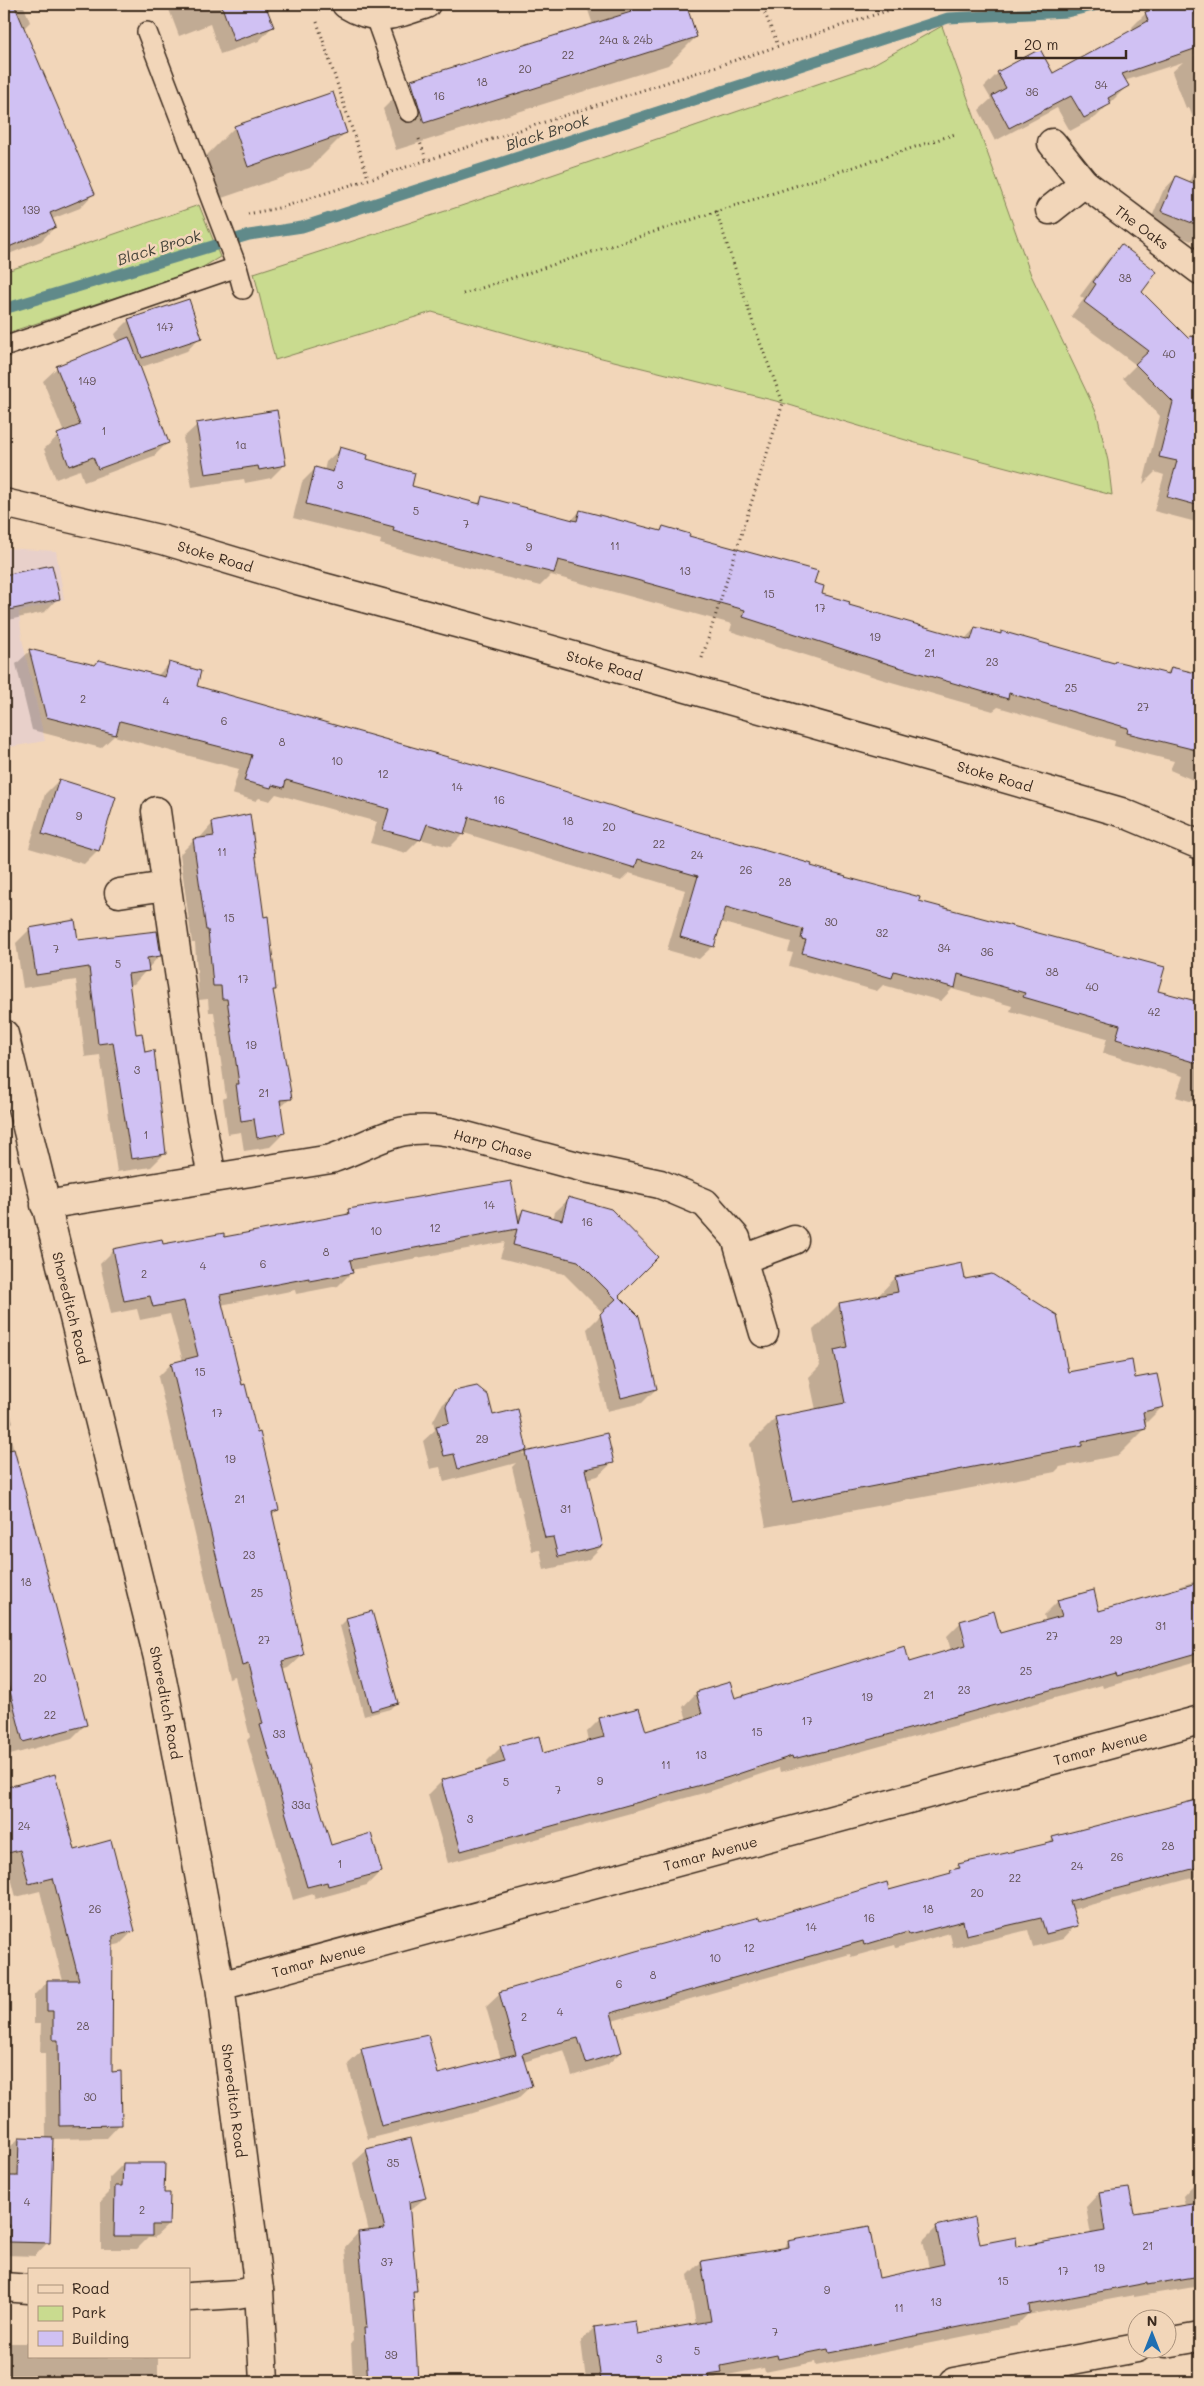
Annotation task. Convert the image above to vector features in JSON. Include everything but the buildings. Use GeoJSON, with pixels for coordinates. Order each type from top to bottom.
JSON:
{"type":"FeatureCollection","features":[{"type":"Feature","properties":{"kind":"street"},"geometry":{"type":"LineString","coordinates":[[346,4],[358,11],[376,17],[402,12],[426,4]]}},
{"type":"Feature","properties":{"kind":"street","name":"The Oaks"},"geometry":{"type":"LineString","coordinates":[[1052,143],[1084,183],[1200,270]]}},
{"type":"Feature","properties":{"kind":"street"},"geometry":{"type":"LineString","coordinates":[[1050,210],[1084,183]]}},
{"type":"Feature","properties":{"kind":"street","name":"Stoke Road"},"geometry":{"type":"LineString","coordinates":[[4,504],[163,540],[297,580],[1122,812],[1200,845]]}},
{"type":"Feature","properties":{"kind":"street"},"geometry":{"type":"LineString","coordinates":[[156,811],[198,1104],[212,1177]]}},
{"type":"Feature","properties":{"kind":"street"},"geometry":{"type":"LineString","coordinates":[[119,893],[166,886]]}},
{"type":"Feature","properties":{"kind":"street","name":"Shoreditch Road"},"geometry":{"type":"LineString","coordinates":[[4,1034],[158,1658],[220,1986],[259,2290],[264,2382]]}},
{"type":"Feature","properties":{"kind":"street","name":"Harp Chase"},"geometry":{"type":"LineString","coordinates":[[45,1205],[331,1159],[357,1150],[382,1136],[404,1130],[430,1128],[582,1167],[660,1184],[705,1203],[736,1238],[764,1333]]}},
{"type":"Feature","properties":{"kind":"street"},"geometry":{"type":"LineString","coordinates":[[743,1259],[794,1240]]}},
{"type":"Feature","properties":{"kind":"street","name":"Tamar Avenue"},"geometry":{"type":"LineString","coordinates":[[220,1986],[1200,1720]]}},
{"type":"Feature","properties":{"kind":"street"},"geometry":{"type":"LineString","coordinates":[[4,2288],[28,2289]]}},
{"type":"Feature","properties":{"kind":"street"},"geometry":{"type":"LineString","coordinates":[[190,2297],[237,2294],[259,2290]]}},
{"type":"Feature","properties":{"kind":"street"},"geometry":{"type":"LineString","coordinates":[[1176,2341],[1200,2337]]}},
{"type":"Feature","properties":{"kind":"street"},"geometry":{"type":"LineString","coordinates":[[954,2382],[1126,2350]]}},
{"type":"Feature","properties":{"kind":"lane"},"geometry":{"type":"LineString","coordinates":[[376,17],[409,112]]}},
{"type":"Feature","properties":{"kind":"lane"},"geometry":{"type":"LineString","coordinates":[[147,32],[235,260],[242,289]]}},
{"type":"Feature","properties":{"kind":"lane"},"geometry":{"type":"LineString","coordinates":[[4,347],[235,260]]}},
{"type":"Feature","properties":{"kind":"path"},"geometry":{"type":"LineString","coordinates":[[762,4],[778,45]]}},
{"type":"Feature","properties":{"kind":"path"},"geometry":{"type":"LineString","coordinates":[[221,226],[908,4]]}},
{"type":"Feature","properties":{"kind":"path"},"geometry":{"type":"LineString","coordinates":[[314,13],[368,178]]}},
{"type":"Feature","properties":{"kind":"path"},"geometry":{"type":"LineString","coordinates":[[463,294],[954,134]]}},
{"type":"Feature","properties":{"kind":"path"},"geometry":{"type":"LineString","coordinates":[[692,690],[783,403],[716,212]]}},
{"type":"Feature","properties":{"kind":"shaded area"},"geometry":{"type":"Polygon","coordinates":[[[4,548],[56,551],[64,599],[19,612],[22,639],[45,741],[4,748],[4,548]]]}},
{"type":"Feature","properties":{"kind":"green space"},"geometry":{"type":"Polygon","coordinates":[[[942,26],[1031,275],[1097,414],[1108,461],[1112,495],[919,444],[776,401],[545,344],[432,312],[275,360],[254,273],[464,205],[870,66],[942,26]]]}},
{"type":"Feature","properties":{"kind":"green space"},"geometry":{"type":"Polygon","coordinates":[[[199,205],[220,257],[198,270],[4,334],[4,272],[199,205]]]}},
{"type":"Feature","properties":{"kind":"waterway","name":"Black Brook"},"geometry":{"type":"LineString","coordinates":[[4,309],[249,235],[302,227],[948,18],[1067,12],[1102,4]]}}]}
